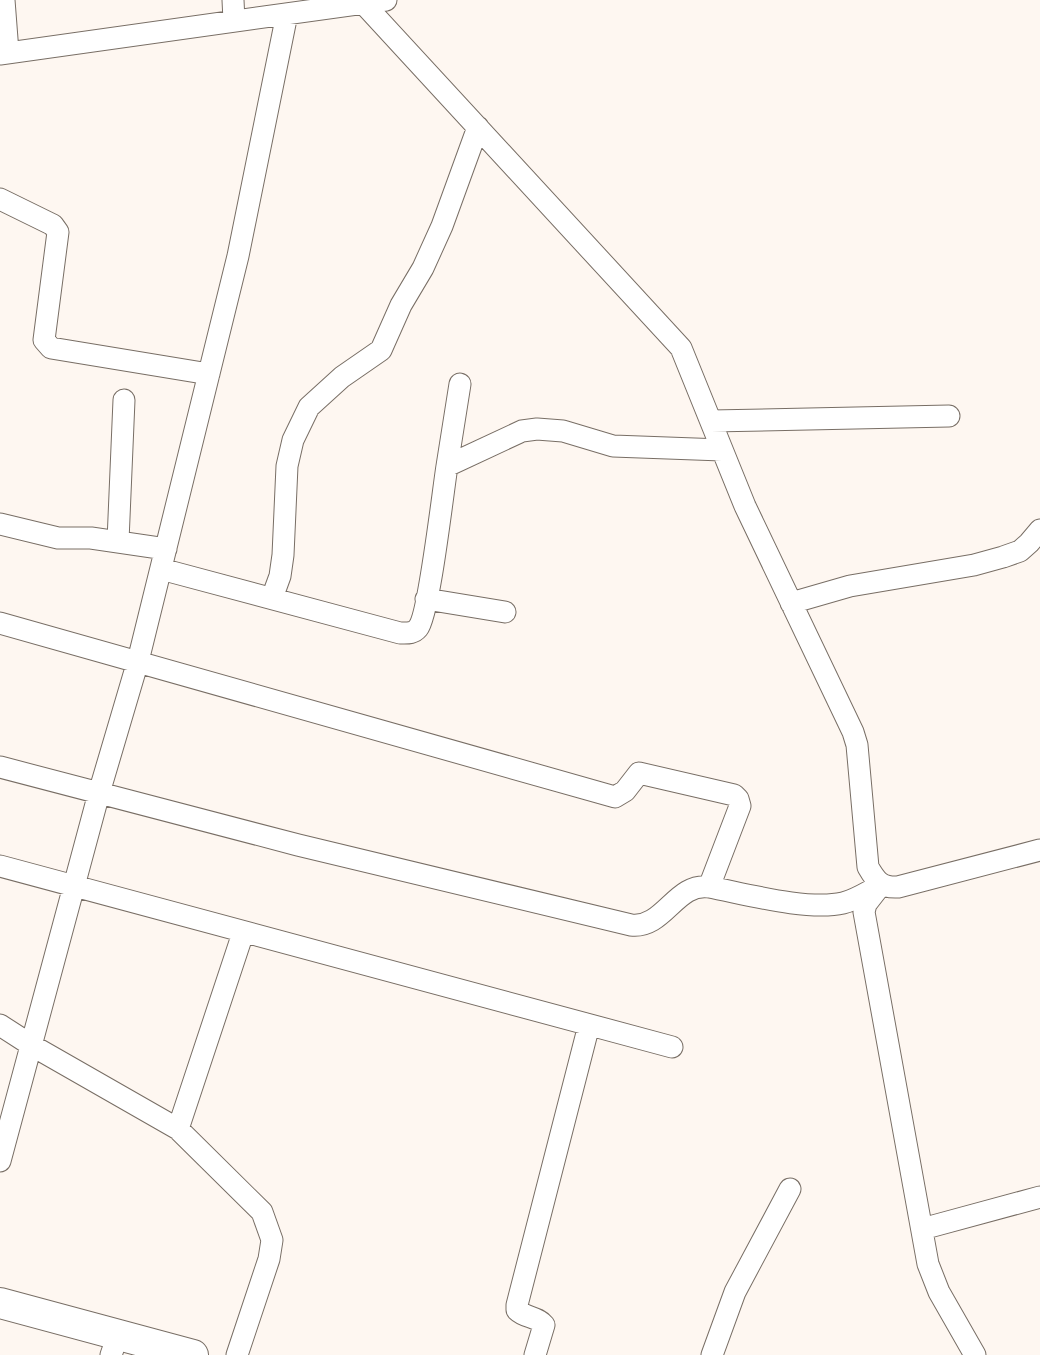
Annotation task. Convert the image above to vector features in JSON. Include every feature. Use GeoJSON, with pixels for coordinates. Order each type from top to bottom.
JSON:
{"type":"FeatureCollection","features":[{"type":"Feature","properties":{"kind":"main road"},"geometry":{"type":"LineString","coordinates":[[0,1303],[114,1345],[193,1355]]}},
{"type":"Feature","properties":{"kind":"street"},"geometry":{"type":"LineString","coordinates":[[4,0],[4,53],[386,0]]}},
{"type":"Feature","properties":{"kind":"street"},"geometry":{"type":"LineString","coordinates":[[233,0],[234,21]]}},
{"type":"Feature","properties":{"kind":"street"},"geometry":{"type":"LineString","coordinates":[[363,2],[681,348],[745,506],[854,732],[868,867],[874,878],[881,885],[889,888],[898,887],[1040,850]]}},
{"type":"Feature","properties":{"kind":"street"},"geometry":{"type":"LineString","coordinates":[[0,1161],[99,793],[138,662],[164,559],[238,256],[287,14]]}},
{"type":"Feature","properties":{"kind":"street"},"geometry":{"type":"LineString","coordinates":[[272,598],[280,576],[283,555],[287,466],[293,440],[309,407],[342,377],[381,350],[401,305],[423,268],[442,226],[478,127]]}},
{"type":"Feature","properties":{"kind":"street"},"geometry":{"type":"LineString","coordinates":[[0,199],[54,225],[58,232],[44,340],[46,345],[51,348],[209,374]]}},
{"type":"Feature","properties":{"kind":"street"},"geometry":{"type":"LineString","coordinates":[[0,524],[58,538],[118,541],[272,598],[400,633],[411,633],[421,621],[426,599],[459,384]]}},
{"type":"Feature","properties":{"kind":"street"},"geometry":{"type":"LineString","coordinates":[[118,541],[124,400]]}},
{"type":"Feature","properties":{"kind":"street"},"geometry":{"type":"LineString","coordinates":[[711,421],[950,416]]}},
{"type":"Feature","properties":{"kind":"street"},"geometry":{"type":"LineString","coordinates":[[447,466],[522,431],[537,429],[563,431],[613,446],[722,450]]}},
{"type":"Feature","properties":{"kind":"street"},"geometry":{"type":"LineString","coordinates":[[791,603],[850,586],[974,565],[1003,557],[1024,547],[1040,530]]}},
{"type":"Feature","properties":{"kind":"street"},"geometry":{"type":"LineString","coordinates":[[426,599],[505,612]]}},
{"type":"Feature","properties":{"kind":"street"},"geometry":{"type":"LineString","coordinates":[[0,622],[615,797],[625,791],[639,773],[734,795],[740,806],[710,887]]}},
{"type":"Feature","properties":{"kind":"street"},"geometry":{"type":"LineString","coordinates":[[0,767],[298,845],[630,925],[639,926],[650,923],[687,891],[694,888],[710,887],[808,905],[831,905],[846,903],[881,885]]}},
{"type":"Feature","properties":{"kind":"street"},"geometry":{"type":"LineString","coordinates":[[0,866],[672,1047]]}},
{"type":"Feature","properties":{"kind":"street"},"geometry":{"type":"LineString","coordinates":[[881,885],[866,904],[864,912],[922,1229],[933,1278],[975,1355]]}},
{"type":"Feature","properties":{"kind":"street"},"geometry":{"type":"LineString","coordinates":[[178,1129],[243,933]]}},
{"type":"Feature","properties":{"kind":"street"},"geometry":{"type":"LineString","coordinates":[[0,1025],[178,1129],[262,1212],[272,1240],[269,1259],[237,1355]]}},
{"type":"Feature","properties":{"kind":"street"},"geometry":{"type":"LineString","coordinates":[[535,1355],[544,1325],[540,1320],[520,1313],[517,1305],[589,1025]]}},
{"type":"Feature","properties":{"kind":"street"},"geometry":{"type":"LineString","coordinates":[[712,1355],[735,1292],[790,1189]]}},
{"type":"Feature","properties":{"kind":"street"},"geometry":{"type":"LineString","coordinates":[[922,1229],[1040,1197]]}}]}
